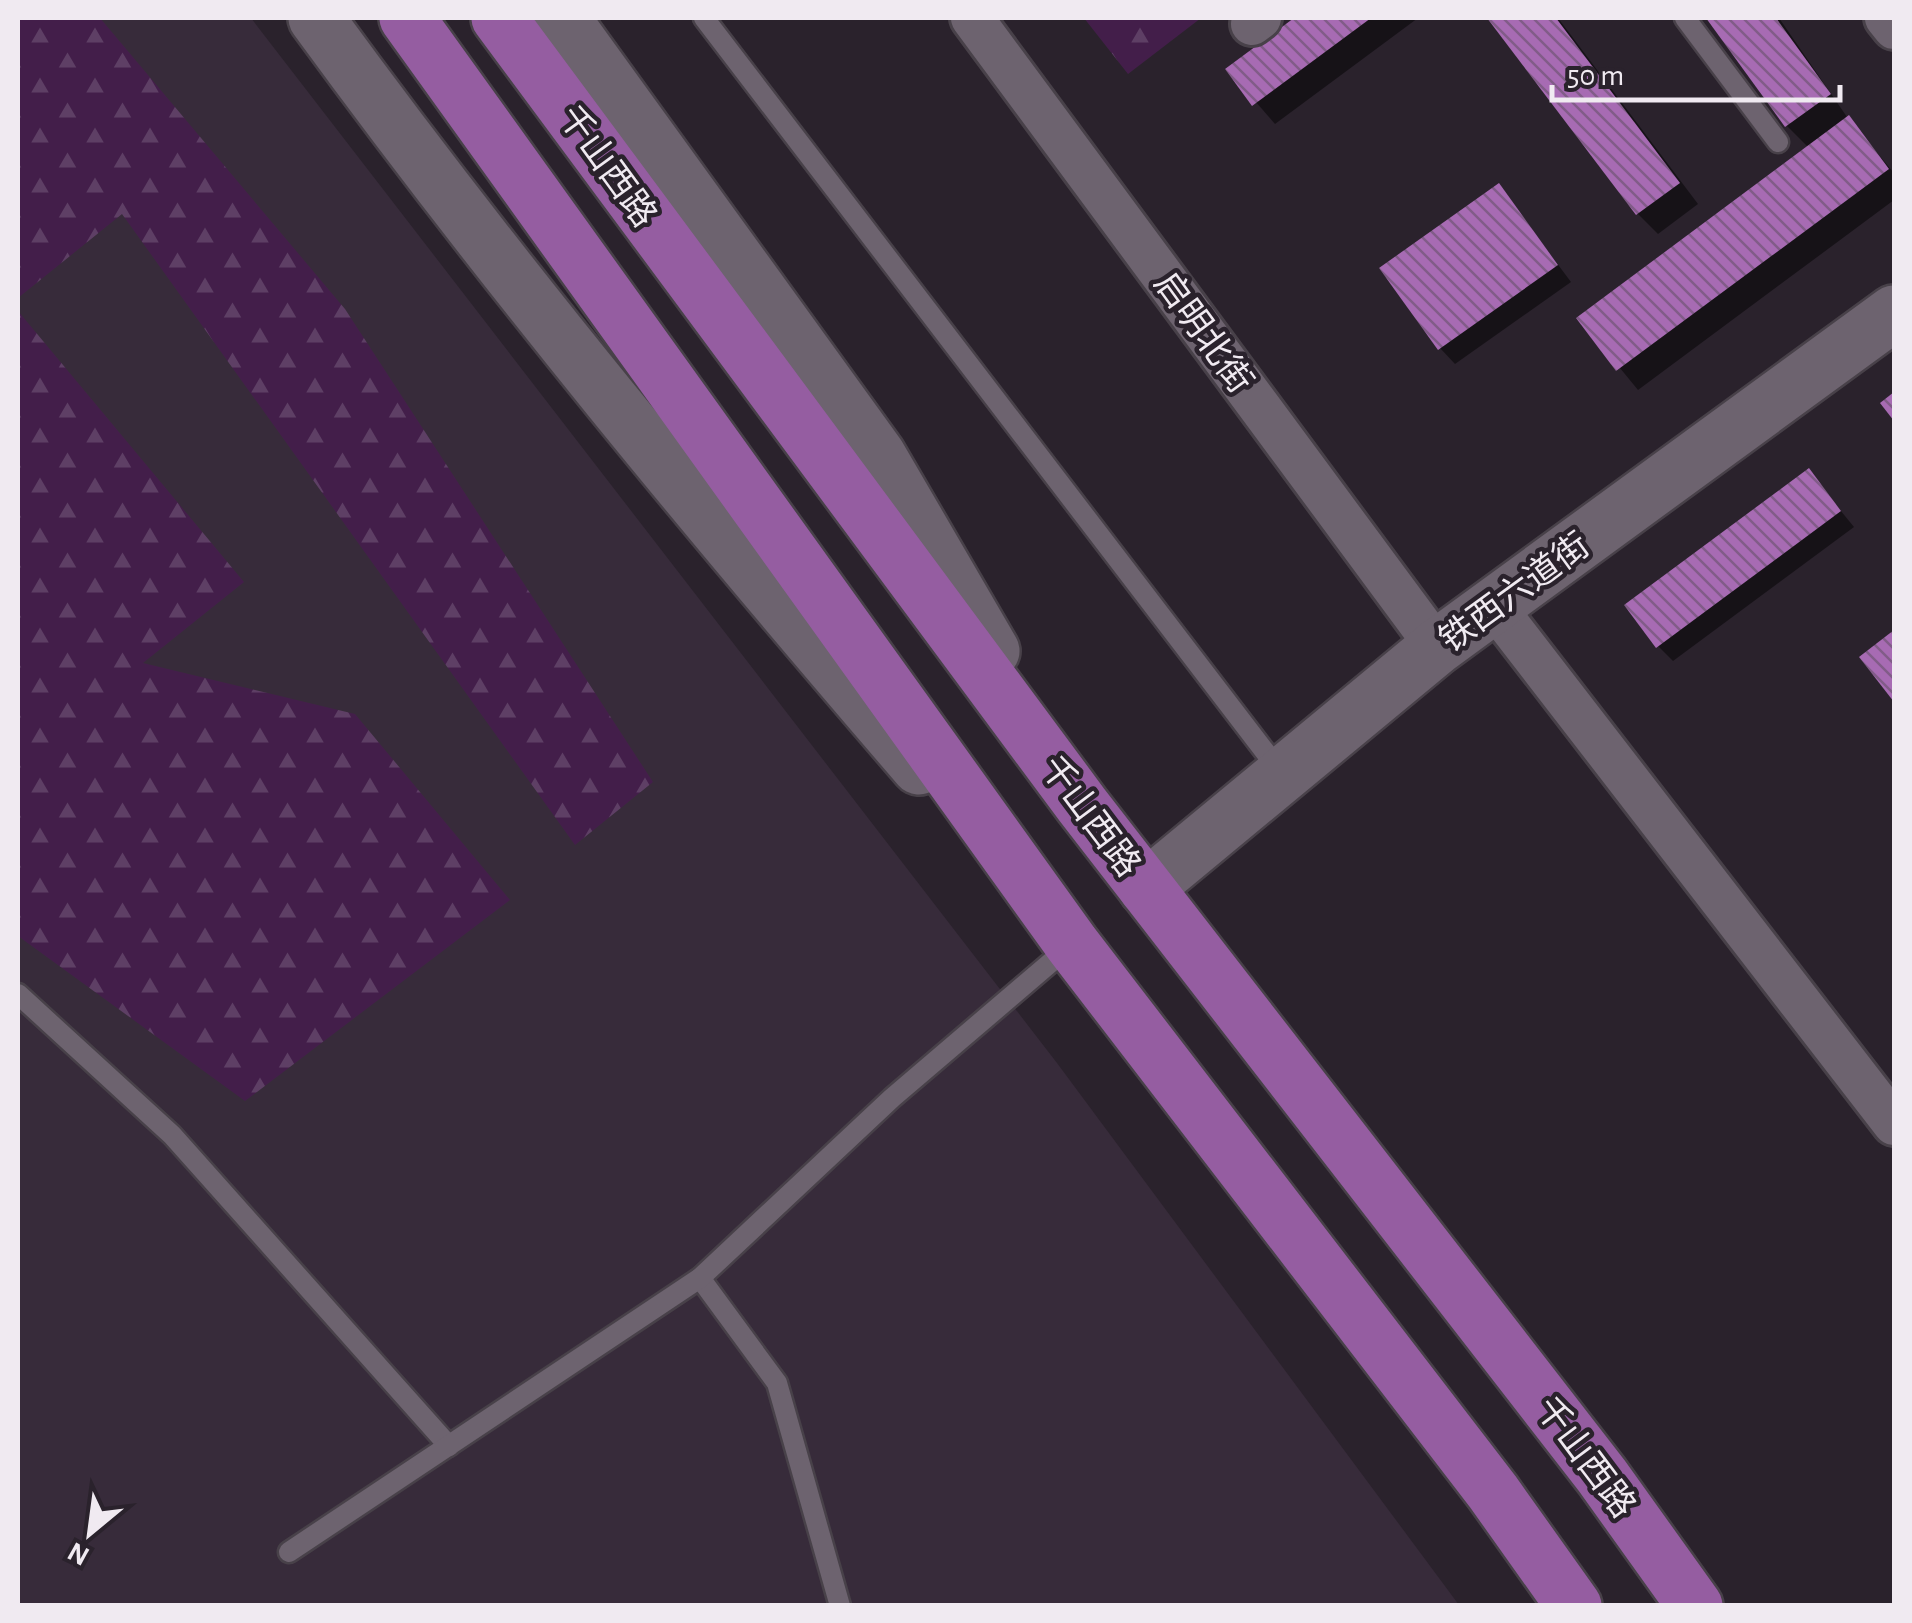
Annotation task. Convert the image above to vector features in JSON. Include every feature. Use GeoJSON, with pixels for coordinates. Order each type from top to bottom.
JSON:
{"type":"FeatureCollection","features":[{"type":"Feature","properties":{"kind":"main road"},"geometry":{"type":"LineString","coordinates":[[316,18],[441,189],[679,489],[1072,944]]}},
{"type":"Feature","properties":{"kind":"main road"},"geometry":{"type":"LineString","coordinates":[[407,18],[1072,944],[1493,1492],[1574,1606]]}},
{"type":"Feature","properties":{"kind":"main road","name":"千山西路"},"geometry":{"type":"LineString","coordinates":[[499,18],[1082,805],[1602,1476],[1695,1606]]}},
{"type":"Feature","properties":{"kind":"main road"},"geometry":{"type":"LineString","coordinates":[[562,18],[878,455],[1082,805]]}},
{"type":"Feature","properties":{"kind":"main road","name":"铁西六道街"},"geometry":{"type":"LineString","coordinates":[[1146,888],[1437,648],[1894,313]]}},
{"type":"Feature","properties":{"kind":"street","name":"启明北街"},"geometry":{"type":"LineString","coordinates":[[972,18],[1437,648]]}},
{"type":"Feature","properties":{"kind":"street"},"geometry":{"type":"LineString","coordinates":[[1886,18],[1894,28]]}},
{"type":"Feature","properties":{"kind":"street"},"geometry":{"type":"LineString","coordinates":[[1494,606],[1894,1124]]}},
{"type":"Feature","properties":{"kind":"lane"},"geometry":{"type":"LineString","coordinates":[[704,18],[1283,776]]}},
{"type":"Feature","properties":{"kind":"lane"},"geometry":{"type":"LineString","coordinates":[[1685,18],[1778,142]]}},
{"type":"Feature","properties":{"kind":"lane"},"geometry":{"type":"LineString","coordinates":[[289,1552],[700,1278],[892,1098],[1072,944]]}},
{"type":"Feature","properties":{"kind":"lane"},"geometry":{"type":"LineString","coordinates":[[18,994],[172,1136],[449,1446]]}},
{"type":"Feature","properties":{"kind":"lane"},"geometry":{"type":"LineString","coordinates":[[700,1278],[777,1383],[840,1606]]}},
{"type":"Feature","properties":{"kind":"shaded area"},"geometry":{"type":"Polygon","coordinates":[[[18,18],[251,18],[1057,1063],[1459,1605],[18,1605],[18,18]]]}},
{"type":"Feature","properties":{"kind":"green space"},"geometry":{"type":"Polygon","coordinates":[[[18,18],[100,18],[345,309],[653,782],[575,845],[122,214],[18,298],[18,18]]]}},
{"type":"Feature","properties":{"kind":"green space"},"geometry":{"type":"Polygon","coordinates":[[[1084,18],[1201,18],[1128,74],[1084,18]]]}},
{"type":"Feature","properties":{"kind":"green space"},"geometry":{"type":"Polygon","coordinates":[[[18,311],[244,582],[143,663],[355,714],[510,900],[245,1101],[18,936],[18,311]]]}},
{"type":"Feature","properties":{"kind":"building"},"geometry":{"type":"Polygon","coordinates":[[[1294,18],[1371,18],[1252,106],[1225,69],[1294,18]]]}},
{"type":"Feature","properties":{"kind":"building"},"geometry":{"type":"Polygon","coordinates":[[[1487,18],[1556,18],[1680,183],[1636,215],[1487,18]]]}},
{"type":"Feature","properties":{"kind":"building"},"geometry":{"type":"Polygon","coordinates":[[[1706,18],[1776,18],[1831,94],[1785,127],[1706,18]]]}},
{"type":"Feature","properties":{"kind":"building"},"geometry":{"type":"Polygon","coordinates":[[[1849,115],[1889,169],[1616,371],[1576,318],[1849,115]]]}},
{"type":"Feature","properties":{"kind":"building"},"geometry":{"type":"Polygon","coordinates":[[[1499,183],[1558,265],[1438,350],[1379,268],[1499,183]]]}},
{"type":"Feature","properties":{"kind":"building"},"geometry":{"type":"Polygon","coordinates":[[[1894,392],[1894,421],[1880,403],[1894,392]]]}},
{"type":"Feature","properties":{"kind":"building"},"geometry":{"type":"Polygon","coordinates":[[[1809,468],[1841,511],[1656,648],[1624,605],[1809,468]]]}},
{"type":"Feature","properties":{"kind":"building"},"geometry":{"type":"Polygon","coordinates":[[[1894,630],[1894,702],[1859,657],[1894,630]]]}}]}
